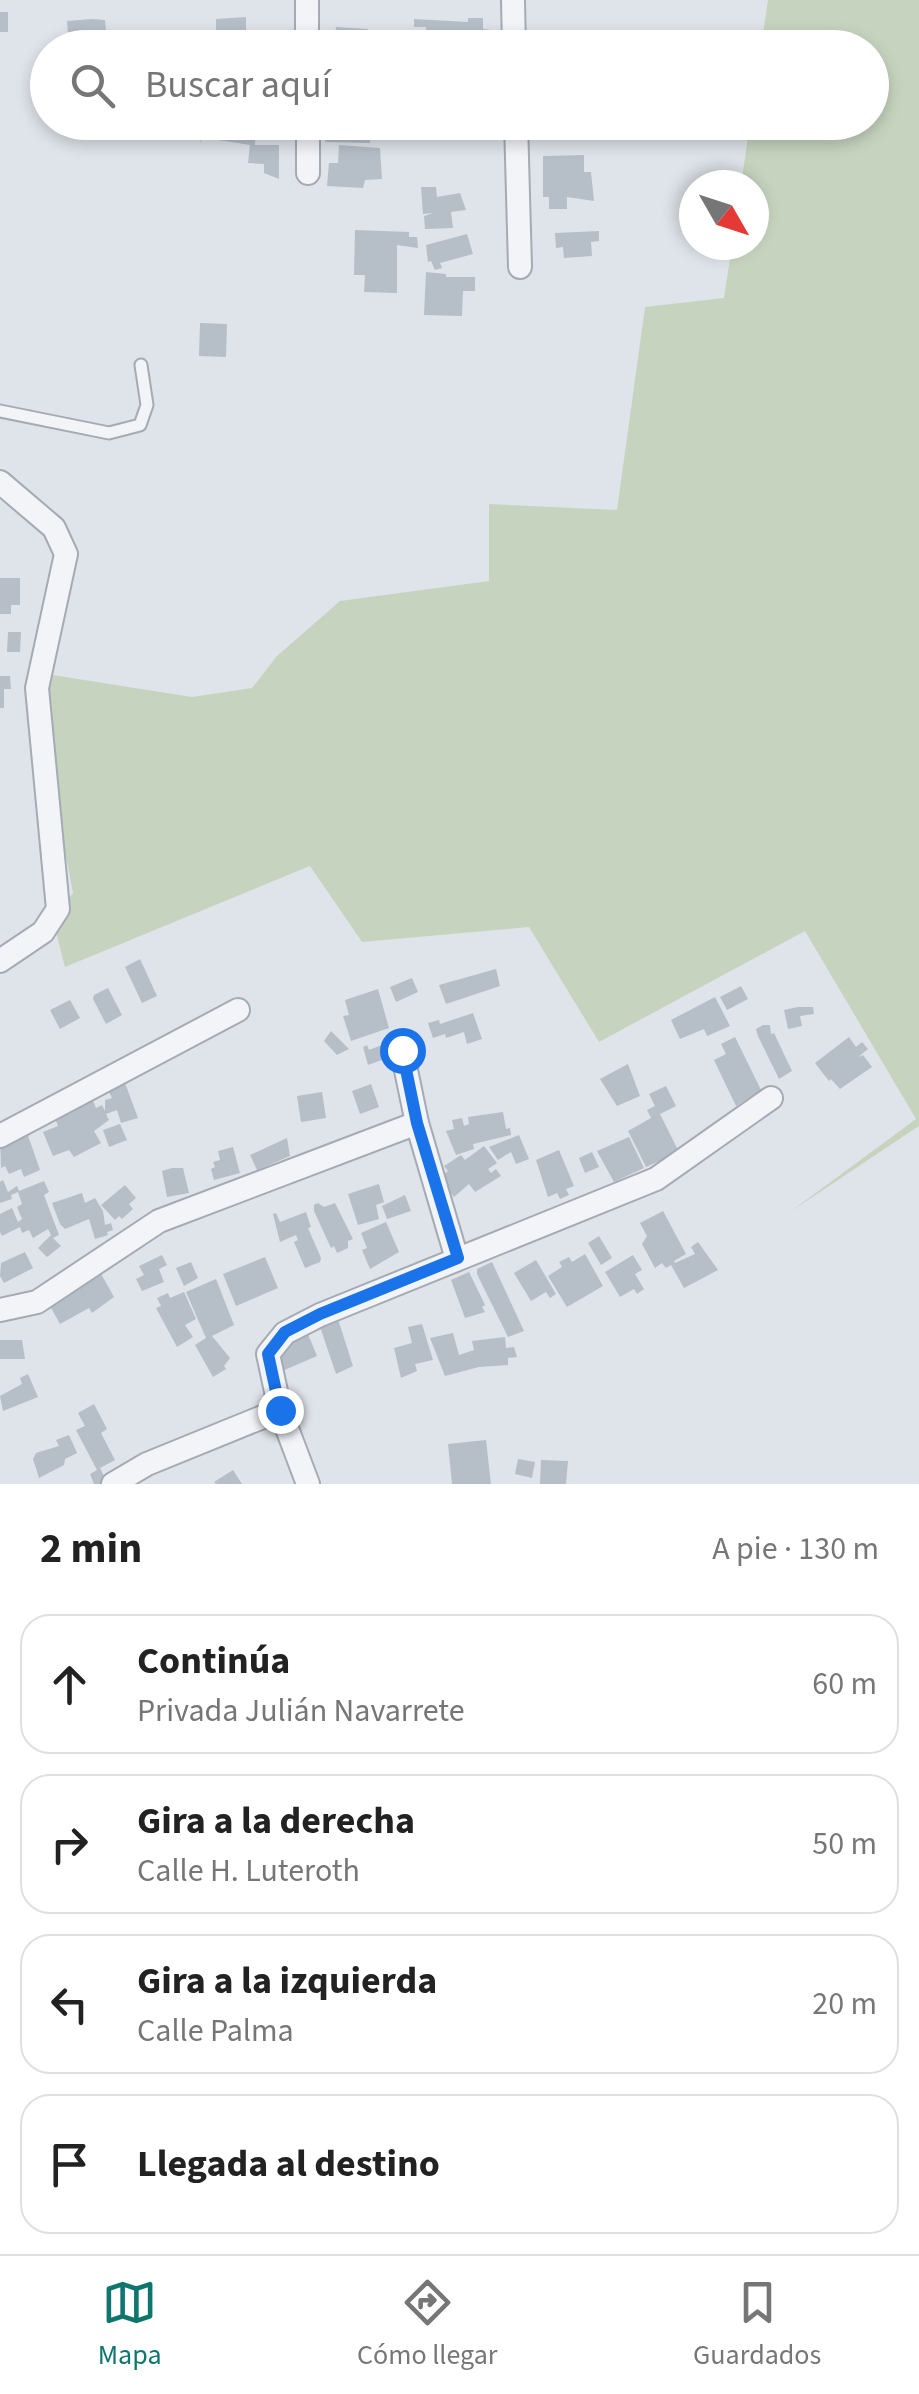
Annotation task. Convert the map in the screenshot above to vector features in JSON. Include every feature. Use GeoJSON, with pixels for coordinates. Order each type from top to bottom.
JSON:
{"type":"FeatureCollection","features":[{"type":"Feature","properties":{"kind":"street"},"geometry":{"type":"LineString","coordinates":[[307,0],[308,30]]}},
{"type":"Feature","properties":{"kind":"street"},"geometry":{"type":"LineString","coordinates":[[513,0],[514,30]]}},
{"type":"Feature","properties":{"kind":"street"},"geometry":{"type":"LineString","coordinates":[[308,140],[308,174]]}},
{"type":"Feature","properties":{"kind":"street"},"geometry":{"type":"LineString","coordinates":[[516,140],[520,266]]}},
{"type":"Feature","properties":{"kind":"street"},"geometry":{"type":"LineString","coordinates":[[0,482],[54,528],[66,554],[37,688],[58,909],[43,932],[0,961]]}},
{"type":"Feature","properties":{"kind":"street"},"geometry":{"type":"LineString","coordinates":[[0,1136],[238,1010]]}},
{"type":"Feature","properties":{"kind":"street"},"geometry":{"type":"LineString","coordinates":[[402,1050],[417,1123],[458,1258]]}},
{"type":"Feature","properties":{"kind":"street"},"geometry":{"type":"LineString","coordinates":[[308,1484],[280,1410],[268,1354],[285,1332],[320,1314],[656,1180],[770,1098]]}},
{"type":"Feature","properties":{"kind":"street"},"geometry":{"type":"LineString","coordinates":[[0,1310],[37,1302],[158,1221],[417,1123]]}},
{"type":"Feature","properties":{"kind":"street"},"geometry":{"type":"LineString","coordinates":[[112,1484],[147,1464],[280,1410]]}},
{"type":"Feature","properties":{"kind":"lane"},"geometry":{"type":"LineString","coordinates":[[0,411],[109,433],[140,425],[147,405],[140,365]]}},
{"type":"Feature","properties":{"kind":"green space"},"geometry":{"type":"Polygon","coordinates":[[[768,0],[919,0],[919,1126],[790,1212],[916,1119],[805,931],[599,1042],[529,927],[362,942],[310,866],[65,967],[53,920],[73,893],[42,727],[40,673],[192,697],[252,688],[277,656],[340,601],[489,581],[489,504],[617,510],[645,307],[724,298],[730,260],[769,260],[769,170],[743,170],[748,140],[889,140],[889,30],[764,30],[768,0]]]}},
{"type":"Feature","properties":{"kind":"building"},"geometry":{"type":"Polygon","coordinates":[[[0,12],[8,12],[8,32],[0,32],[0,12]]]}},
{"type":"Feature","properties":{"kind":"building"},"geometry":{"type":"Polygon","coordinates":[[[246,17],[246,30],[216,30],[216,19],[246,17]]]}},
{"type":"Feature","properties":{"kind":"building"},"geometry":{"type":"Polygon","coordinates":[[[468,18],[483,18],[483,29],[491,30],[414,27],[414,19],[468,22],[468,18]]]}},
{"type":"Feature","properties":{"kind":"building"},"geometry":{"type":"Polygon","coordinates":[[[105,20],[106,30],[68,30],[67,21],[105,20]]]}},
{"type":"Feature","properties":{"kind":"building"},"geometry":{"type":"Polygon","coordinates":[[[336,27],[368,29],[368,30],[336,30],[336,27]]]}},
{"type":"Feature","properties":{"kind":"building"},"geometry":{"type":"Polygon","coordinates":[[[218,140],[255,140],[255,145],[279,145],[279,179],[264,173],[264,164],[248,163],[250,145],[218,140]]]}},
{"type":"Feature","properties":{"kind":"building"},"geometry":{"type":"Polygon","coordinates":[[[325,140],[370,140],[370,143],[325,140]]]}},
{"type":"Feature","properties":{"kind":"building"},"geometry":{"type":"Polygon","coordinates":[[[339,145],[380,148],[382,179],[365,180],[363,188],[327,186],[329,163],[338,163],[339,145]]]}},
{"type":"Feature","properties":{"kind":"building"},"geometry":{"type":"Polygon","coordinates":[[[584,155],[584,172],[591,172],[594,201],[567,197],[567,209],[549,209],[549,197],[543,197],[543,156],[584,155]]]}},
{"type":"Feature","properties":{"kind":"building"},"geometry":{"type":"Polygon","coordinates":[[[421,187],[436,187],[437,197],[460,193],[466,210],[451,212],[453,228],[425,229],[424,216],[433,213],[423,214],[421,187]]]}},
{"type":"Feature","properties":{"kind":"building"},"geometry":{"type":"Polygon","coordinates":[[[355,230],[409,232],[409,237],[417,237],[418,248],[397,245],[397,293],[364,292],[365,275],[354,275],[355,230]]]}},
{"type":"Feature","properties":{"kind":"building"},"geometry":{"type":"Polygon","coordinates":[[[599,231],[599,241],[591,242],[592,256],[564,258],[563,247],[556,248],[555,233],[599,231]]]}},
{"type":"Feature","properties":{"kind":"building"},"geometry":{"type":"Polygon","coordinates":[[[467,234],[473,254],[440,263],[442,268],[435,270],[428,262],[426,245],[467,234]]]}},
{"type":"Feature","properties":{"kind":"building"},"geometry":{"type":"Polygon","coordinates":[[[426,272],[475,277],[475,291],[463,291],[462,316],[424,315],[426,272]]]}},
{"type":"Feature","properties":{"kind":"building"},"geometry":{"type":"Polygon","coordinates":[[[200,323],[227,324],[226,357],[199,356],[200,323]]]}},
{"type":"Feature","properties":{"kind":"building"},"geometry":{"type":"Polygon","coordinates":[[[0,578],[20,578],[20,605],[11,605],[11,614],[0,614],[0,578]]]}},
{"type":"Feature","properties":{"kind":"building"},"geometry":{"type":"Polygon","coordinates":[[[8,632],[21,632],[20,652],[7,652],[8,632]]]}},
{"type":"Feature","properties":{"kind":"building"},"geometry":{"type":"Polygon","coordinates":[[[0,676],[10,676],[11,689],[4,689],[4,708],[0,708],[0,676]]]}},
{"type":"Feature","properties":{"kind":"building"},"geometry":{"type":"Polygon","coordinates":[[[140,959],[157,996],[142,1003],[125,967],[140,959]]]}},
{"type":"Feature","properties":{"kind":"building"},"geometry":{"type":"Polygon","coordinates":[[[496,969],[500,986],[446,1004],[439,985],[496,969]]]}},
{"type":"Feature","properties":{"kind":"building"},"geometry":{"type":"Polygon","coordinates":[[[412,978],[418,992],[396,1002],[390,987],[412,978]]]}},
{"type":"Feature","properties":{"kind":"building"},"geometry":{"type":"Polygon","coordinates":[[[741,986],[748,999],[727,1010],[720,997],[741,986]]]}},
{"type":"Feature","properties":{"kind":"building"},"geometry":{"type":"Polygon","coordinates":[[[108,988],[122,1015],[106,1024],[93,999],[108,988]]]}},
{"type":"Feature","properties":{"kind":"building"},"geometry":{"type":"Polygon","coordinates":[[[378,989],[389,1028],[351,1041],[343,1016],[349,1015],[345,1000],[378,989]]]}},
{"type":"Feature","properties":{"kind":"building"},"geometry":{"type":"Polygon","coordinates":[[[715,997],[730,1026],[707,1036],[704,1029],[680,1039],[671,1020],[715,997]]]}},
{"type":"Feature","properties":{"kind":"building"},"geometry":{"type":"Polygon","coordinates":[[[70,1000],[80,1018],[60,1029],[50,1010],[70,1000]]]}},
{"type":"Feature","properties":{"kind":"building"},"geometry":{"type":"Polygon","coordinates":[[[813,1007],[814,1014],[800,1016],[802,1026],[788,1029],[784,1010],[813,1007]]]}},
{"type":"Feature","properties":{"kind":"building"},"geometry":{"type":"Polygon","coordinates":[[[473,1013],[482,1039],[467,1044],[464,1032],[433,1038],[428,1023],[439,1020],[440,1024],[473,1013]]]}},
{"type":"Feature","properties":{"kind":"building"},"geometry":{"type":"Polygon","coordinates":[[[770,1025],[792,1071],[779,1079],[758,1036],[756,1029],[770,1025]]]}},
{"type":"Feature","properties":{"kind":"building"},"geometry":{"type":"Polygon","coordinates":[[[331,1031],[349,1049],[337,1055],[324,1041],[331,1031]]]}},
{"type":"Feature","properties":{"kind":"building"},"geometry":{"type":"Polygon","coordinates":[[[735,1037],[761,1090],[736,1106],[714,1060],[726,1054],[721,1044],[735,1037]]]}},
{"type":"Feature","properties":{"kind":"building"},"geometry":{"type":"Polygon","coordinates":[[[849,1037],[856,1047],[862,1042],[868,1049],[858,1057],[863,1055],[872,1067],[840,1089],[815,1063],[849,1037]]]}},
{"type":"Feature","properties":{"kind":"building"},"geometry":{"type":"Polygon","coordinates":[[[367,1045],[369,1050],[382,1045],[387,1058],[368,1065],[363,1047],[367,1045]]]}},
{"type":"Feature","properties":{"kind":"building"},"geometry":{"type":"Polygon","coordinates":[[[628,1064],[640,1096],[617,1106],[600,1079],[628,1064]]]}},
{"type":"Feature","properties":{"kind":"building"},"geometry":{"type":"Polygon","coordinates":[[[119,1067],[138,1118],[121,1123],[117,1110],[106,1114],[109,1120],[94,1131],[101,1143],[74,1157],[69,1150],[53,1156],[43,1132],[58,1126],[53,1113],[91,1096],[96,1108],[102,1105],[105,1111],[105,1100],[112,1098],[108,1090],[119,1067]]]}},
{"type":"Feature","properties":{"kind":"building"},"geometry":{"type":"Polygon","coordinates":[[[371,1084],[379,1107],[360,1114],[352,1091],[371,1084]]]}},
{"type":"Feature","properties":{"kind":"building"},"geometry":{"type":"Polygon","coordinates":[[[666,1086],[676,1106],[660,1114],[679,1152],[646,1167],[628,1131],[651,1118],[647,1110],[655,1106],[649,1094],[666,1086]]]}},
{"type":"Feature","properties":{"kind":"building"},"geometry":{"type":"Polygon","coordinates":[[[322,1092],[326,1118],[301,1122],[297,1096],[322,1092]]]}},
{"type":"Feature","properties":{"kind":"building"},"geometry":{"type":"Polygon","coordinates":[[[503,1112],[511,1135],[473,1144],[474,1149],[456,1155],[446,1131],[454,1129],[452,1120],[462,1118],[464,1126],[469,1124],[468,1117],[503,1112]]]}},
{"type":"Feature","properties":{"kind":"building"},"geometry":{"type":"Polygon","coordinates":[[[24,1124],[40,1170],[24,1177],[21,1169],[9,1174],[5,1166],[1,1168],[0,1135],[24,1124]]]}},
{"type":"Feature","properties":{"kind":"building"},"geometry":{"type":"Polygon","coordinates":[[[120,1124],[127,1140],[109,1147],[103,1130],[120,1124]]]}},
{"type":"Feature","properties":{"kind":"building"},"geometry":{"type":"Polygon","coordinates":[[[519,1135],[529,1159],[516,1164],[511,1152],[498,1160],[489,1147],[519,1135]]]}},
{"type":"Feature","properties":{"kind":"building"},"geometry":{"type":"Polygon","coordinates":[[[629,1137],[644,1168],[614,1182],[597,1151],[629,1137]]]}},
{"type":"Feature","properties":{"kind":"building"},"geometry":{"type":"Polygon","coordinates":[[[287,1138],[290,1156],[257,1170],[250,1155],[287,1138]]]}},
{"type":"Feature","properties":{"kind":"building"},"geometry":{"type":"Polygon","coordinates":[[[484,1146],[497,1163],[488,1169],[491,1173],[496,1169],[501,1176],[475,1192],[469,1184],[454,1197],[444,1183],[442,1176],[448,1171],[444,1166],[461,1155],[465,1160],[484,1146]]]}},
{"type":"Feature","properties":{"kind":"building"},"geometry":{"type":"Polygon","coordinates":[[[233,1147],[240,1173],[214,1180],[211,1169],[215,1167],[213,1162],[220,1160],[218,1151],[233,1147]]]}},
{"type":"Feature","properties":{"kind":"building"},"geometry":{"type":"Polygon","coordinates":[[[559,1150],[574,1186],[566,1189],[569,1195],[560,1199],[557,1193],[548,1197],[536,1160],[559,1150]]]}},
{"type":"Feature","properties":{"kind":"building"},"geometry":{"type":"Polygon","coordinates":[[[592,1152],[599,1167],[585,1173],[579,1158],[592,1152]]]}},
{"type":"Feature","properties":{"kind":"building"},"geometry":{"type":"Polygon","coordinates":[[[183,1168],[189,1193],[167,1197],[162,1171],[183,1168]]]}},
{"type":"Feature","properties":{"kind":"building"},"geometry":{"type":"Polygon","coordinates":[[[3,1180],[8,1192],[17,1186],[19,1191],[44,1181],[49,1192],[44,1195],[59,1235],[53,1238],[61,1246],[47,1257],[38,1248],[51,1235],[48,1229],[33,1238],[29,1230],[22,1233],[20,1227],[2,1236],[0,1214],[12,1208],[18,1222],[22,1219],[17,1207],[22,1204],[18,1192],[0,1203],[3,1180]]]}},
{"type":"Feature","properties":{"kind":"building"},"geometry":{"type":"Polygon","coordinates":[[[379,1184],[384,1202],[376,1205],[379,1219],[358,1225],[348,1194],[379,1184]]]}},
{"type":"Feature","properties":{"kind":"building"},"geometry":{"type":"Polygon","coordinates":[[[125,1185],[136,1198],[129,1204],[133,1209],[115,1220],[101,1205],[125,1185]]]}},
{"type":"Feature","properties":{"kind":"building"},"geometry":{"type":"Polygon","coordinates":[[[82,1193],[85,1203],[95,1198],[105,1225],[111,1223],[113,1230],[108,1235],[95,1239],[89,1219],[65,1229],[60,1224],[52,1203],[82,1193]]]}},
{"type":"Feature","properties":{"kind":"building"},"geometry":{"type":"Polygon","coordinates":[[[405,1195],[411,1211],[387,1219],[382,1206],[405,1195]]]}},
{"type":"Feature","properties":{"kind":"building"},"geometry":{"type":"Polygon","coordinates":[[[318,1203],[324,1207],[335,1203],[353,1239],[348,1241],[348,1248],[337,1253],[334,1246],[331,1248],[314,1211],[318,1203]]]}},
{"type":"Feature","properties":{"kind":"building"},"geometry":{"type":"Polygon","coordinates":[[[663,1211],[686,1254],[675,1263],[695,1254],[691,1247],[698,1242],[718,1270],[684,1288],[671,1265],[666,1268],[662,1263],[655,1268],[642,1244],[647,1236],[640,1223],[663,1211]]]}},
{"type":"Feature","properties":{"kind":"building"},"geometry":{"type":"Polygon","coordinates":[[[306,1212],[311,1227],[308,1228],[321,1258],[305,1268],[294,1242],[298,1240],[296,1235],[280,1242],[273,1214],[280,1222],[306,1212]]]}},
{"type":"Feature","properties":{"kind":"building"},"geometry":{"type":"Polygon","coordinates":[[[386,1222],[399,1252],[370,1269],[362,1250],[367,1248],[361,1233],[386,1222]]]}},
{"type":"Feature","properties":{"kind":"building"},"geometry":{"type":"Polygon","coordinates":[[[599,1236],[612,1258],[601,1265],[588,1243],[599,1236]]]}},
{"type":"Feature","properties":{"kind":"building"},"geometry":{"type":"Polygon","coordinates":[[[25,1252],[33,1268],[4,1283],[1,1263],[25,1252]]]}},
{"type":"Feature","properties":{"kind":"building"},"geometry":{"type":"Polygon","coordinates":[[[585,1254],[603,1286],[567,1307],[548,1276],[562,1267],[559,1262],[569,1257],[572,1262],[585,1254]]]}},
{"type":"Feature","properties":{"kind":"building"},"geometry":{"type":"Polygon","coordinates":[[[162,1255],[167,1265],[159,1269],[164,1282],[142,1291],[136,1279],[144,1275],[139,1266],[162,1255]]]}},
{"type":"Feature","properties":{"kind":"building"},"geometry":{"type":"Polygon","coordinates":[[[633,1255],[642,1270],[635,1274],[644,1289],[637,1294],[634,1289],[620,1297],[605,1272],[633,1255]]]}},
{"type":"Feature","properties":{"kind":"building"},"geometry":{"type":"Polygon","coordinates":[[[265,1257],[278,1288],[236,1306],[223,1274],[265,1257]]]}},
{"type":"Feature","properties":{"kind":"building"},"geometry":{"type":"Polygon","coordinates":[[[536,1260],[556,1294],[550,1298],[546,1292],[531,1301],[514,1273],[536,1260]]]}},
{"type":"Feature","properties":{"kind":"building"},"geometry":{"type":"Polygon","coordinates":[[[191,1262],[198,1278],[184,1286],[176,1268],[191,1262]]]}},
{"type":"Feature","properties":{"kind":"building"},"geometry":{"type":"Polygon","coordinates":[[[492,1262],[524,1331],[508,1337],[477,1274],[477,1269],[492,1262]]]}},
{"type":"Feature","properties":{"kind":"building"},"geometry":{"type":"Polygon","coordinates":[[[100,1272],[114,1297],[92,1313],[89,1308],[60,1324],[50,1306],[100,1272]]]}},
{"type":"Feature","properties":{"kind":"building"},"geometry":{"type":"Polygon","coordinates":[[[469,1272],[485,1312],[465,1318],[451,1280],[469,1272]]]}},
{"type":"Feature","properties":{"kind":"building"},"geometry":{"type":"Polygon","coordinates":[[[216,1279],[234,1325],[212,1336],[230,1358],[226,1369],[213,1377],[195,1345],[206,1338],[186,1292],[216,1279]]]}},
{"type":"Feature","properties":{"kind":"building"},"geometry":{"type":"Polygon","coordinates":[[[184,1292],[196,1319],[185,1325],[193,1337],[177,1347],[156,1308],[161,1306],[157,1298],[184,1292]]]}},
{"type":"Feature","properties":{"kind":"building"},"geometry":{"type":"Polygon","coordinates":[[[336,1313],[353,1366],[336,1374],[318,1321],[336,1313]]]}},
{"type":"Feature","properties":{"kind":"building"},"geometry":{"type":"Polygon","coordinates":[[[422,1324],[433,1360],[415,1364],[417,1371],[401,1378],[394,1348],[412,1343],[408,1327],[422,1324]]]}},
{"type":"Feature","properties":{"kind":"building"},"geometry":{"type":"Polygon","coordinates":[[[305,1327],[317,1356],[280,1372],[269,1342],[305,1327]]]}},
{"type":"Feature","properties":{"kind":"building"},"geometry":{"type":"Polygon","coordinates":[[[453,1333],[459,1355],[474,1350],[472,1341],[505,1337],[506,1348],[514,1347],[517,1357],[508,1358],[508,1365],[479,1367],[445,1376],[430,1338],[453,1333]]]}},
{"type":"Feature","properties":{"kind":"building"},"geometry":{"type":"Polygon","coordinates":[[[0,1340],[22,1340],[25,1359],[0,1359],[0,1340]]]}},
{"type":"Feature","properties":{"kind":"building"},"geometry":{"type":"Polygon","coordinates":[[[28,1374],[38,1397],[3,1411],[0,1396],[22,1384],[20,1378],[28,1374]]]}},
{"type":"Feature","properties":{"kind":"building"},"geometry":{"type":"Polygon","coordinates":[[[94,1404],[107,1429],[101,1433],[115,1460],[100,1468],[107,1482],[103,1484],[94,1484],[90,1474],[97,1470],[76,1430],[85,1426],[78,1413],[94,1404]]]}},
{"type":"Feature","properties":{"kind":"building"},"geometry":{"type":"Polygon","coordinates":[[[69,1435],[77,1453],[39,1478],[33,1459],[36,1453],[59,1446],[56,1440],[69,1435]]]}},
{"type":"Feature","properties":{"kind":"building"},"geometry":{"type":"Polygon","coordinates":[[[486,1440],[491,1484],[452,1484],[448,1444],[486,1440]]]}},
{"type":"Feature","properties":{"kind":"building"},"geometry":{"type":"Polygon","coordinates":[[[518,1459],[535,1462],[532,1478],[515,1474],[518,1459]]]}},
{"type":"Feature","properties":{"kind":"building"},"geometry":{"type":"Polygon","coordinates":[[[541,1460],[568,1461],[566,1484],[540,1484],[541,1460]]]}},
{"type":"Feature","properties":{"kind":"building"},"geometry":{"type":"Polygon","coordinates":[[[233,1470],[242,1484],[214,1482],[233,1470]]]}},
{"type":"Feature","properties":{"kind":"route"},"geometry":{"type":"LineString","coordinates":[[280,1410],[268,1354],[285,1332],[458,1258],[417,1123],[402,1050]]}}]}
